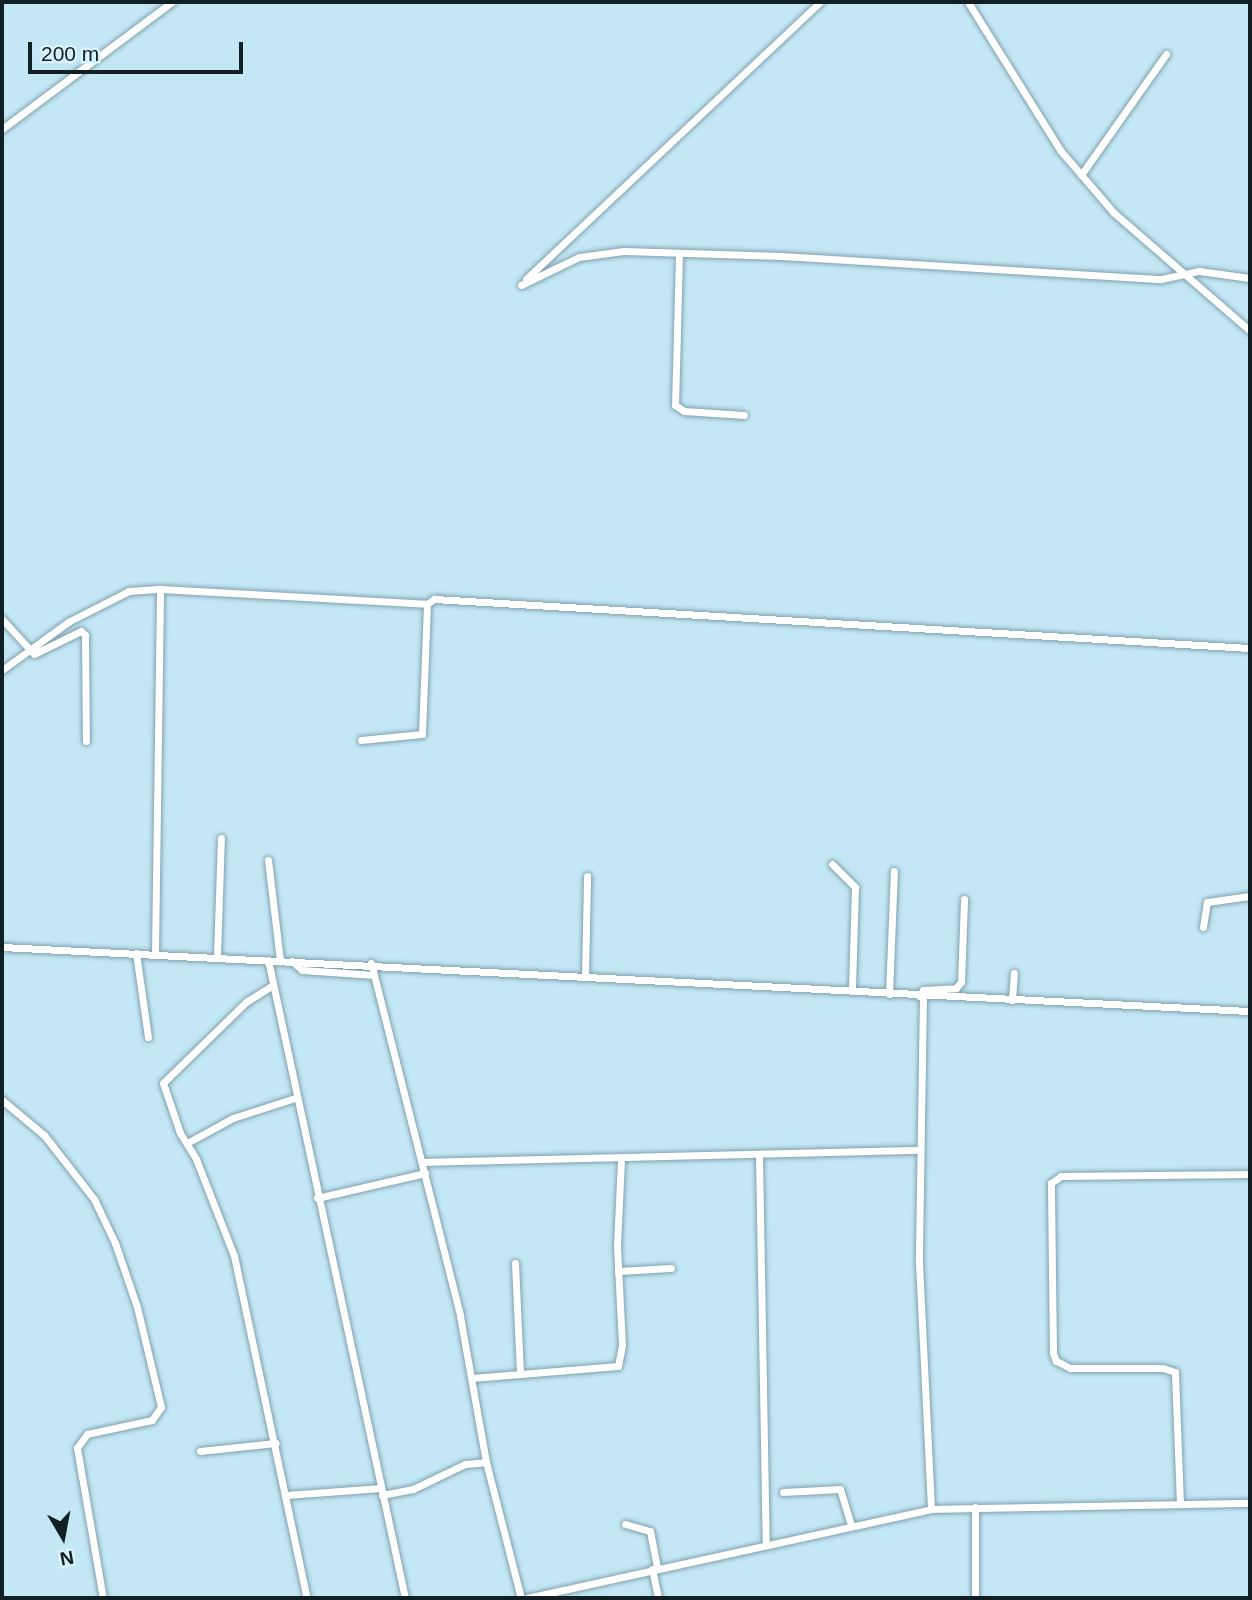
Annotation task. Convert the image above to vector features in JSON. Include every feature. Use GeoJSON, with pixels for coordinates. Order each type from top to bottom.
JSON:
{"type":"FeatureCollection","features":[{"type":"Feature","properties":{"kind":"street"},"geometry":{"type":"LineString","coordinates":[[2,129],[172,2]]}},
{"type":"Feature","properties":{"kind":"street"},"geometry":{"type":"LineString","coordinates":[[820,2],[521,285],[579,257],[624,251],[782,256],[1161,279],[1184,277],[1199,271],[1250,278]]}},
{"type":"Feature","properties":{"kind":"street"},"geometry":{"type":"LineString","coordinates":[[968,2],[1060,150],[1114,213],[1184,277],[1250,331]]}},
{"type":"Feature","properties":{"kind":"street"},"geometry":{"type":"LineString","coordinates":[[1082,175],[1166,54]]}},
{"type":"Feature","properties":{"kind":"street"},"geometry":{"type":"LineString","coordinates":[[679,254],[674,401],[684,411],[744,415]]}},
{"type":"Feature","properties":{"kind":"street"},"geometry":{"type":"LineString","coordinates":[[155,953],[160,589]]}},
{"type":"Feature","properties":{"kind":"street"},"geometry":{"type":"LineString","coordinates":[[2,670],[92,607],[128,591],[160,589],[427,604],[466,600],[1250,649]]}},
{"type":"Feature","properties":{"kind":"street"},"geometry":{"type":"LineString","coordinates":[[361,740],[422,734],[427,604]]}},
{"type":"Feature","properties":{"kind":"street"},"geometry":{"type":"LineString","coordinates":[[2,619],[28,650],[42,653],[80,631],[85,635],[86,741]]}},
{"type":"Feature","properties":{"kind":"street"},"geometry":{"type":"LineString","coordinates":[[217,957],[221,838]]}},
{"type":"Feature","properties":{"kind":"street"},"geometry":{"type":"LineString","coordinates":[[268,860],[280,961]]}},
{"type":"Feature","properties":{"kind":"street"},"geometry":{"type":"LineString","coordinates":[[832,864],[855,887],[852,991]]}},
{"type":"Feature","properties":{"kind":"street"},"geometry":{"type":"LineString","coordinates":[[889,994],[894,871]]}},
{"type":"Feature","properties":{"kind":"street"},"geometry":{"type":"LineString","coordinates":[[585,975],[587,876]]}},
{"type":"Feature","properties":{"kind":"street"},"geometry":{"type":"LineString","coordinates":[[1203,927],[1207,902],[1250,897]]}},
{"type":"Feature","properties":{"kind":"street"},"geometry":{"type":"LineString","coordinates":[[931,1509],[918,1150],[921,996],[923,990],[956,988],[961,982],[964,899]]}},
{"type":"Feature","properties":{"kind":"street"},"geometry":{"type":"LineString","coordinates":[[2,947],[371,963],[921,996],[1250,1010]]}},
{"type":"Feature","properties":{"kind":"street"},"geometry":{"type":"LineString","coordinates":[[136,953],[148,1037]]}},
{"type":"Feature","properties":{"kind":"street"},"geometry":{"type":"LineString","coordinates":[[268,960],[295,1098],[405,1598]]}},
{"type":"Feature","properties":{"kind":"street"},"geometry":{"type":"LineString","coordinates":[[292,961],[302,970],[374,975]]}},
{"type":"Feature","properties":{"kind":"street"},"geometry":{"type":"LineString","coordinates":[[371,963],[423,1162],[472,1378],[486,1462],[521,1598]]}},
{"type":"Feature","properties":{"kind":"street"},"geometry":{"type":"LineString","coordinates":[[1012,1000],[1014,973]]}},
{"type":"Feature","properties":{"kind":"street"},"geometry":{"type":"LineString","coordinates":[[273,985],[247,1001],[164,1078],[187,1143],[228,1234],[276,1443],[307,1598]]}},
{"type":"Feature","properties":{"kind":"street"},"geometry":{"type":"LineString","coordinates":[[187,1143],[233,1118],[295,1098]]}},
{"type":"Feature","properties":{"kind":"street"},"geometry":{"type":"LineString","coordinates":[[2,1100],[20,1111],[44,1135],[94,1199],[116,1243],[137,1307],[159,1397],[158,1417],[87,1434],[77,1448],[103,1598]]}},
{"type":"Feature","properties":{"kind":"street"},"geometry":{"type":"LineString","coordinates":[[423,1162],[760,1157],[918,1150]]}},
{"type":"Feature","properties":{"kind":"street"},"geometry":{"type":"LineString","coordinates":[[760,1157],[766,1543]]}},
{"type":"Feature","properties":{"kind":"street"},"geometry":{"type":"LineString","coordinates":[[472,1378],[618,1366],[622,1345],[618,1271],[621,1159]]}},
{"type":"Feature","properties":{"kind":"street"},"geometry":{"type":"LineString","coordinates":[[317,1198],[425,1173]]}},
{"type":"Feature","properties":{"kind":"street"},"geometry":{"type":"LineString","coordinates":[[1180,1504],[1175,1372],[1163,1368],[1070,1368],[1056,1361],[1053,1353],[1051,1183],[1061,1176],[1250,1174]]}},
{"type":"Feature","properties":{"kind":"street"},"geometry":{"type":"LineString","coordinates":[[515,1263],[520,1374]]}},
{"type":"Feature","properties":{"kind":"street"},"geometry":{"type":"LineString","coordinates":[[618,1271],[671,1268]]}},
{"type":"Feature","properties":{"kind":"street"},"geometry":{"type":"LineString","coordinates":[[200,1451],[276,1443]]}},
{"type":"Feature","properties":{"kind":"street"},"geometry":{"type":"LineString","coordinates":[[286,1495],[413,1489],[465,1464],[486,1462]]}},
{"type":"Feature","properties":{"kind":"street"},"geometry":{"type":"LineString","coordinates":[[783,1492],[840,1489],[851,1525]]}},
{"type":"Feature","properties":{"kind":"street"},"geometry":{"type":"LineString","coordinates":[[527,1598],[766,1543],[931,1509],[1250,1503]]}},
{"type":"Feature","properties":{"kind":"street"},"geometry":{"type":"LineString","coordinates":[[975,1507],[975,1598]]}},
{"type":"Feature","properties":{"kind":"street"},"geometry":{"type":"LineString","coordinates":[[625,1524],[650,1531],[658,1598]]}}]}
